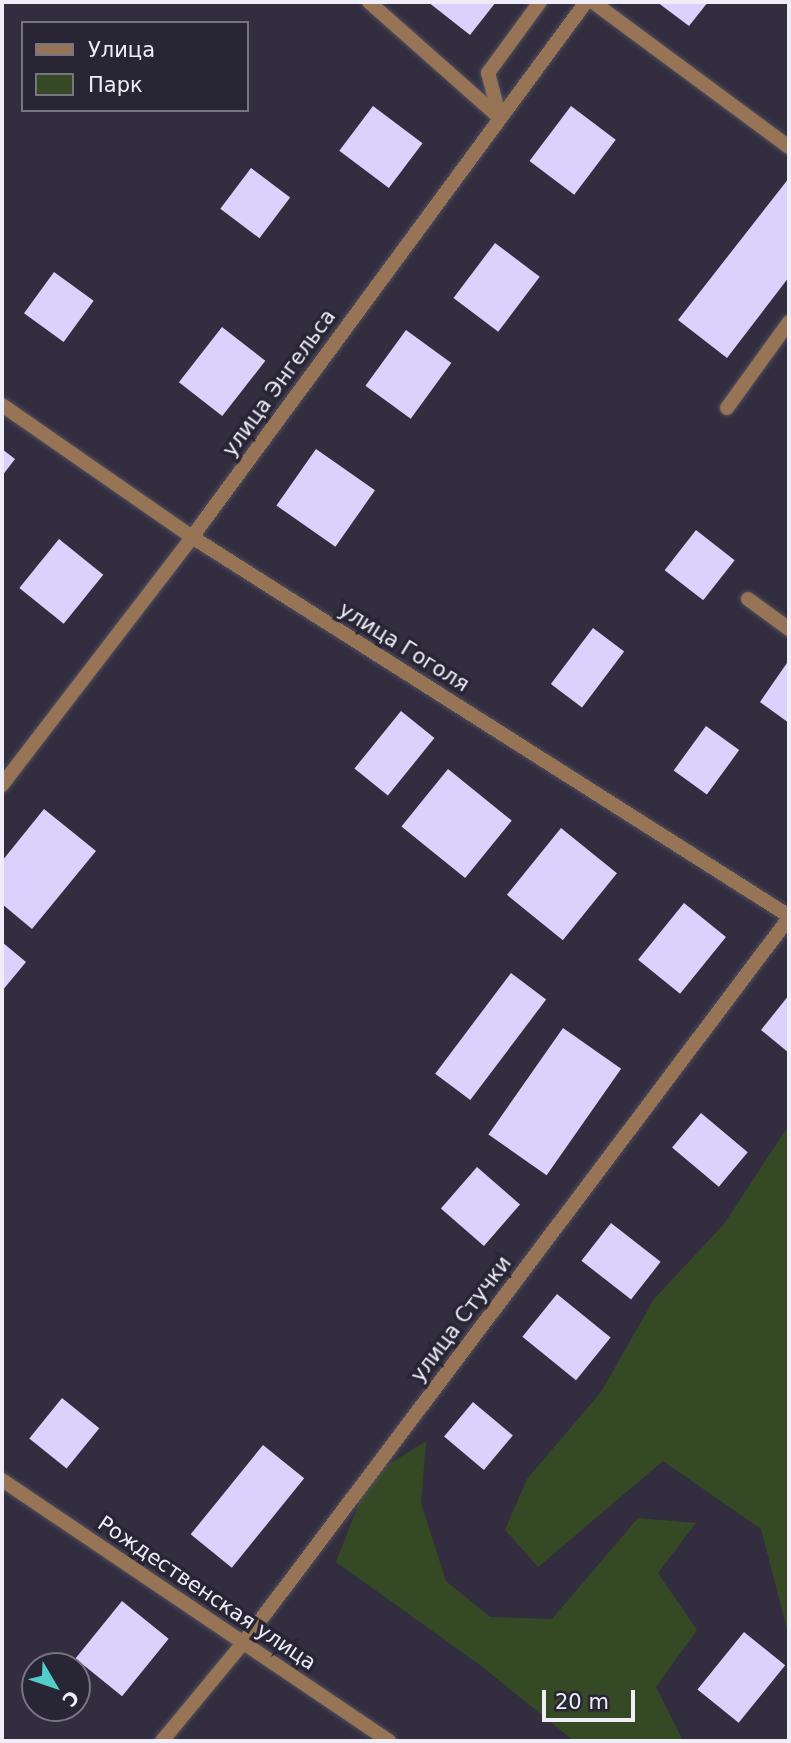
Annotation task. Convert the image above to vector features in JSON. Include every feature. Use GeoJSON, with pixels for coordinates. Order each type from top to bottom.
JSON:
{"type":"FeatureCollection","features":[{"type":"Feature","properties":{"kind":"street"},"geometry":{"type":"LineString","coordinates":[[369,2],[500,118]]}},
{"type":"Feature","properties":{"kind":"street"},"geometry":{"type":"LineString","coordinates":[[500,118],[488,73],[540,2]]}},
{"type":"Feature","properties":{"kind":"street","name":"улица Энгельса"},"geometry":{"type":"LineString","coordinates":[[2,785],[192,537],[586,2]]}},
{"type":"Feature","properties":{"kind":"street"},"geometry":{"type":"LineString","coordinates":[[593,2],[789,147]]}},
{"type":"Feature","properties":{"kind":"street"},"geometry":{"type":"LineString","coordinates":[[727,408],[789,322]]}},
{"type":"Feature","properties":{"kind":"street","name":"улица Гоголя"},"geometry":{"type":"LineString","coordinates":[[2,405],[192,537],[789,917]]}},
{"type":"Feature","properties":{"kind":"street"},"geometry":{"type":"LineString","coordinates":[[747,599],[789,629]]}},
{"type":"Feature","properties":{"kind":"street","name":"улица Стучки"},"geometry":{"type":"LineString","coordinates":[[162,1741],[244,1642],[789,917]]}},
{"type":"Feature","properties":{"kind":"street","name":"Рождественская улица"},"geometry":{"type":"LineString","coordinates":[[2,1480],[389,1741]]}},
{"type":"Feature","properties":{"kind":"green space"},"geometry":{"type":"Polygon","coordinates":[[[789,1125],[789,1637],[761,1529],[663,1461],[538,1567],[505,1530],[527,1479],[601,1392],[654,1299],[724,1224],[789,1125]]]}},
{"type":"Feature","properties":{"kind":"green space"},"geometry":{"type":"Polygon","coordinates":[[[426,1441],[421,1503],[446,1581],[490,1617],[552,1619],[638,1518],[696,1523],[658,1573],[697,1630],[656,1687],[683,1741],[574,1741],[480,1665],[336,1562],[369,1477],[426,1441]]]}},
{"type":"Feature","properties":{"kind":"building"},"geometry":{"type":"Polygon","coordinates":[[[428,2],[496,2],[470,35],[428,2]]]}},
{"type":"Feature","properties":{"kind":"building"},"geometry":{"type":"Polygon","coordinates":[[[657,2],[708,2],[689,26],[657,2]]]}},
{"type":"Feature","properties":{"kind":"building"},"geometry":{"type":"Polygon","coordinates":[[[373,106],[423,143],[389,188],[339,151],[373,106]]]}},
{"type":"Feature","properties":{"kind":"building"},"geometry":{"type":"Polygon","coordinates":[[[571,106],[616,140],[574,195],[529,161],[571,106]]]}},
{"type":"Feature","properties":{"kind":"building"},"geometry":{"type":"Polygon","coordinates":[[[251,168],[290,197],[259,238],[220,209],[251,168]]]}},
{"type":"Feature","properties":{"kind":"building"},"geometry":{"type":"Polygon","coordinates":[[[789,178],[789,277],[727,358],[678,320],[789,178]]]}},
{"type":"Feature","properties":{"kind":"building"},"geometry":{"type":"Polygon","coordinates":[[[495,243],[540,277],[498,332],[453,298],[495,243]]]}},
{"type":"Feature","properties":{"kind":"building"},"geometry":{"type":"Polygon","coordinates":[[[54,272],[94,301],[64,342],[24,313],[54,272]]]}},
{"type":"Feature","properties":{"kind":"building"},"geometry":{"type":"Polygon","coordinates":[[[222,327],[265,361],[222,416],[179,382],[222,327]]]}},
{"type":"Feature","properties":{"kind":"building"},"geometry":{"type":"Polygon","coordinates":[[[406,330],[451,363],[411,419],[365,386],[406,330]]]}},
{"type":"Feature","properties":{"kind":"building"},"geometry":{"type":"Polygon","coordinates":[[[2,449],[15,459],[2,476],[2,449]]]}},
{"type":"Feature","properties":{"kind":"building"},"geometry":{"type":"Polygon","coordinates":[[[316,449],[375,490],[335,547],[276,506],[316,449]]]}},
{"type":"Feature","properties":{"kind":"building"},"geometry":{"type":"Polygon","coordinates":[[[696,530],[735,560],[703,600],[665,570],[696,530]]]}},
{"type":"Feature","properties":{"kind":"building"},"geometry":{"type":"Polygon","coordinates":[[[59,539],[103,575],[64,624],[19,588],[59,539]]]}},
{"type":"Feature","properties":{"kind":"building"},"geometry":{"type":"Polygon","coordinates":[[[593,628],[624,651],[582,707],[551,684],[593,628]]]}},
{"type":"Feature","properties":{"kind":"building"},"geometry":{"type":"Polygon","coordinates":[[[789,660],[789,723],[760,702],[789,660]]]}},
{"type":"Feature","properties":{"kind":"building"},"geometry":{"type":"Polygon","coordinates":[[[401,711],[434,738],[388,796],[354,769],[401,711]]]}},
{"type":"Feature","properties":{"kind":"building"},"geometry":{"type":"Polygon","coordinates":[[[706,726],[739,750],[707,795],[674,770],[706,726]]]}},
{"type":"Feature","properties":{"kind":"building"},"geometry":{"type":"Polygon","coordinates":[[[448,769],[512,821],[465,878],[401,827],[448,769]]]}},
{"type":"Feature","properties":{"kind":"building"},"geometry":{"type":"Polygon","coordinates":[[[44,809],[96,851],[32,929],[2,904],[2,861],[44,809]]]}},
{"type":"Feature","properties":{"kind":"building"},"geometry":{"type":"Polygon","coordinates":[[[561,828],[617,873],[563,940],[507,895],[561,828]]]}},
{"type":"Feature","properties":{"kind":"building"},"geometry":{"type":"Polygon","coordinates":[[[684,903],[726,937],[680,994],[638,960],[684,903]]]}},
{"type":"Feature","properties":{"kind":"building"},"geometry":{"type":"Polygon","coordinates":[[[2,942],[26,962],[2,991],[2,942]]]}},
{"type":"Feature","properties":{"kind":"building"},"geometry":{"type":"Polygon","coordinates":[[[511,973],[546,999],[470,1100],[435,1074],[511,973]]]}},
{"type":"Feature","properties":{"kind":"building"},"geometry":{"type":"Polygon","coordinates":[[[789,995],[789,1053],[761,1030],[789,995]]]}},
{"type":"Feature","properties":{"kind":"building"},"geometry":{"type":"Polygon","coordinates":[[[563,1028],[621,1069],[547,1175],[488,1134],[563,1028]]]}},
{"type":"Feature","properties":{"kind":"building"},"geometry":{"type":"Polygon","coordinates":[[[701,1113],[748,1152],[719,1187],[672,1147],[701,1113]]]}},
{"type":"Feature","properties":{"kind":"building"},"geometry":{"type":"Polygon","coordinates":[[[477,1167],[520,1204],[484,1246],[441,1209],[477,1167]]]}},
{"type":"Feature","properties":{"kind":"building"},"geometry":{"type":"Polygon","coordinates":[[[611,1223],[661,1262],[631,1300],[581,1261],[611,1223]]]}},
{"type":"Feature","properties":{"kind":"building"},"geometry":{"type":"Polygon","coordinates":[[[557,1294],[611,1337],[576,1380],[522,1337],[557,1294]]]}},
{"type":"Feature","properties":{"kind":"building"},"geometry":{"type":"Polygon","coordinates":[[[62,1398],[99,1428],[67,1469],[29,1438],[62,1398]]]}},
{"type":"Feature","properties":{"kind":"building"},"geometry":{"type":"Polygon","coordinates":[[[473,1402],[513,1435],[484,1470],[444,1436],[473,1402]]]}},
{"type":"Feature","properties":{"kind":"building"},"geometry":{"type":"Polygon","coordinates":[[[263,1445],[304,1478],[232,1568],[191,1534],[263,1445]]]}},
{"type":"Feature","properties":{"kind":"building"},"geometry":{"type":"Polygon","coordinates":[[[122,1601],[169,1639],[122,1696],[91,1671],[91,1652],[81,1652],[122,1601]]]}},
{"type":"Feature","properties":{"kind":"building"},"geometry":{"type":"Polygon","coordinates":[[[744,1632],[785,1665],[739,1723],[697,1690],[744,1632]]]}}]}
